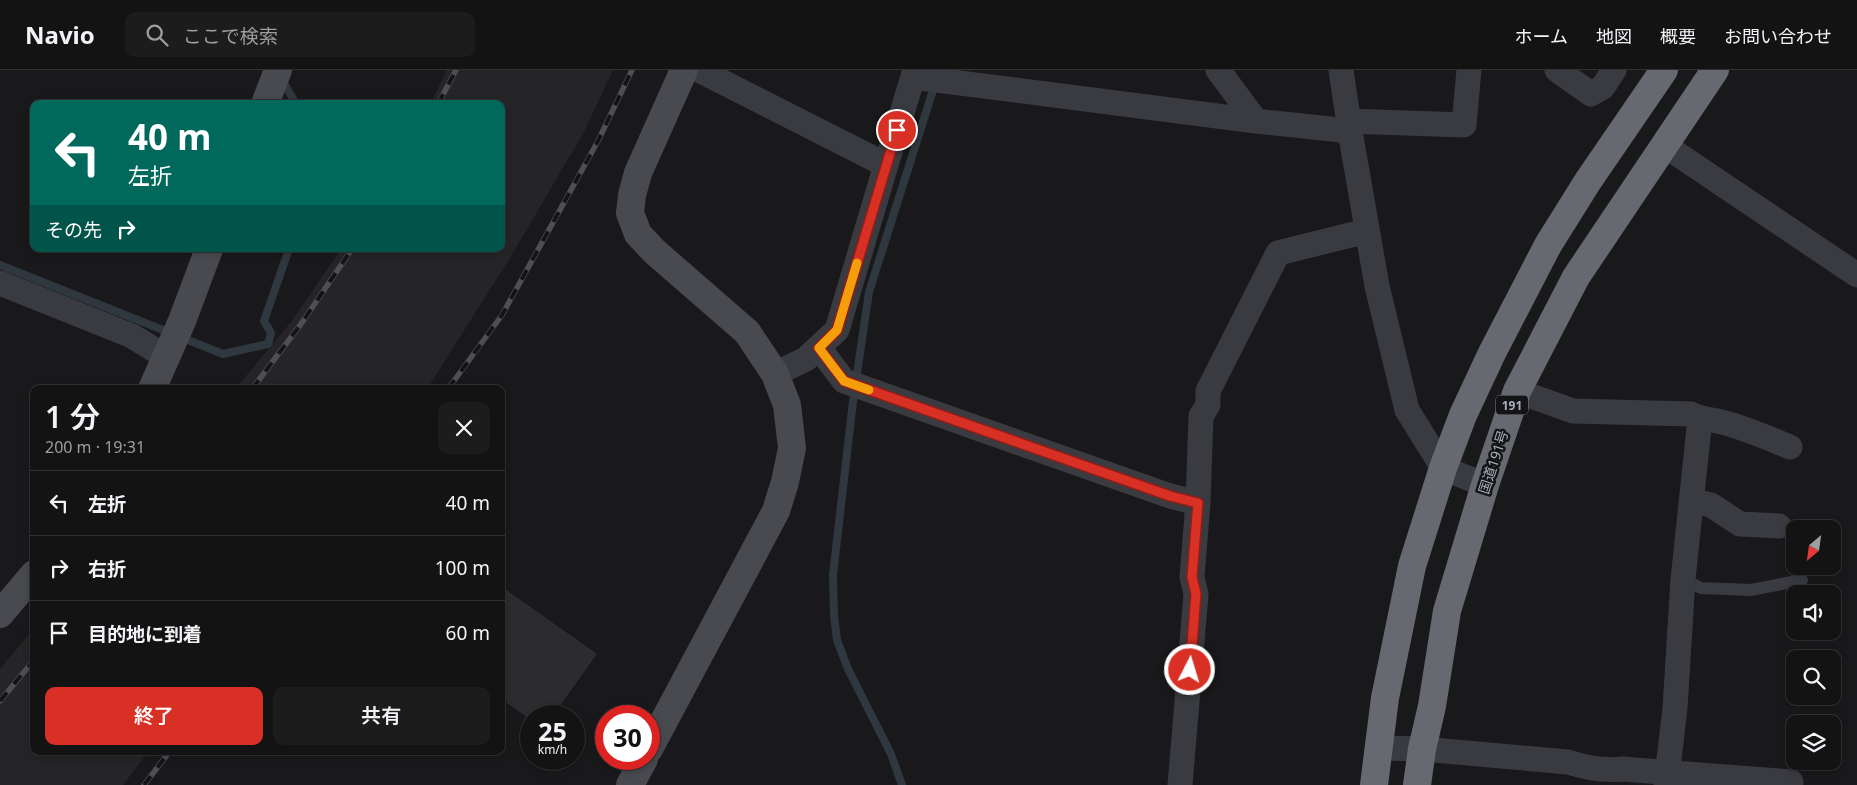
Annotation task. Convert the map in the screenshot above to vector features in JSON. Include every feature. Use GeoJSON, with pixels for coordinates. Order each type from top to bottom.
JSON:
{"type":"FeatureCollection","features":[{"type":"Feature","properties":{"kind":"highway"},"geometry":{"type":"LineString","coordinates":[[1374,785],[1385,698],[1412,566],[1443,468],[1463,416],[1488,362],[1548,245],[1588,181],[1664,70]]}},
{"type":"Feature","properties":{"kind":"highway","name":"国道191号"},"geometry":{"type":"LineString","coordinates":[[1417,785],[1447,611],[1485,485],[1517,391],[1576,278],[1715,70]]}},
{"type":"Feature","properties":{"kind":"street"},"geometry":{"type":"LineString","coordinates":[[660,728],[776,511],[785,482],[792,448],[787,404],[775,374],[747,332],[649,246],[638,234],[630,213],[632,195],[638,173],[684,70]]}},
{"type":"Feature","properties":{"kind":"street"},"geometry":{"type":"LineString","coordinates":[[699,70],[886,165]]}},
{"type":"Feature","properties":{"kind":"street"},"geometry":{"type":"LineString","coordinates":[[1218,70],[1256,121]]}},
{"type":"Feature","properties":{"kind":"street"},"geometry":{"type":"LineString","coordinates":[[1341,70],[1377,286],[1407,410],[1443,468],[1485,485]]}},
{"type":"Feature","properties":{"kind":"street"},"geometry":{"type":"LineString","coordinates":[[775,374],[806,359],[837,330],[886,165],[917,75],[953,82],[1256,121],[1349,126],[1464,125],[1469,70]]}},
{"type":"Feature","properties":{"kind":"street"},"geometry":{"type":"LineString","coordinates":[[1557,70],[1591,94],[1604,87],[1614,70]]}},
{"type":"Feature","properties":{"kind":"street"},"geometry":{"type":"LineString","coordinates":[[1664,145],[1857,276]]}},
{"type":"Feature","properties":{"kind":"street"},"geometry":{"type":"LineString","coordinates":[[1180,785],[1196,594],[1192,577],[1198,503],[1201,416],[1208,404],[1208,391],[1278,253],[1367,231]]}},
{"type":"Feature","properties":{"kind":"street"},"geometry":{"type":"LineString","coordinates":[[154,385],[182,321],[208,252]]}},
{"type":"Feature","properties":{"kind":"street"},"geometry":{"type":"LineString","coordinates":[[0,283],[169,352]]}},
{"type":"Feature","properties":{"kind":"street"},"geometry":{"type":"LineString","coordinates":[[819,348],[844,381],[1170,496],[1198,503]]}},
{"type":"Feature","properties":{"kind":"street"},"geometry":{"type":"LineString","coordinates":[[1517,391],[1573,411],[1691,414],[1700,419],[1720,421],[1790,447]]}},
{"type":"Feature","properties":{"kind":"street"},"geometry":{"type":"LineString","coordinates":[[1667,779],[1675,708],[1683,580],[1700,419]]}},
{"type":"Feature","properties":{"kind":"street"},"geometry":{"type":"LineString","coordinates":[[1692,501],[1711,505],[1740,524],[1779,526]]}},
{"type":"Feature","properties":{"kind":"street"},"geometry":{"type":"LineString","coordinates":[[0,614],[30,579]]}},
{"type":"Feature","properties":{"kind":"street"},"geometry":{"type":"LineString","coordinates":[[1379,748],[1568,762],[1584,767],[1610,770],[1622,769],[1667,779],[1792,782]]}},
{"type":"Feature","properties":{"kind":"street"},"geometry":{"type":"LineString","coordinates":[[630,785],[638,770]]}},
{"type":"Feature","properties":{"kind":"lane"},"geometry":{"type":"LineString","coordinates":[[1683,580],[1701,588],[1751,590],[1802,580]]}},
{"type":"Feature","properties":{"kind":"shaded area"},"geometry":{"type":"Polygon","coordinates":[[[447,70],[613,70],[584,132],[510,258],[430,385],[238,385],[291,322],[339,252],[505,252],[505,100],[432,100],[447,70]]]}},
{"type":"Feature","properties":{"kind":"shaded area"},"geometry":{"type":"Polygon","coordinates":[[[30,633],[30,755],[146,755],[123,785],[0,785],[0,669],[30,633]]]}},
{"type":"Feature","properties":{"kind":"building"},"geometry":{"type":"Polygon","coordinates":[[[505,590],[596,654],[560,705],[520,705],[520,711],[505,701],[505,590]]]}},
{"type":"Feature","properties":{"kind":"waterway"},"geometry":{"type":"LineString","coordinates":[[281,78],[294,100]]}},
{"type":"Feature","properties":{"kind":"waterway"},"geometry":{"type":"LineString","coordinates":[[902,785],[891,754],[848,669],[837,640],[833,575],[853,401],[869,292],[935,84]]}},
{"type":"Feature","properties":{"kind":"waterway"},"geometry":{"type":"LineString","coordinates":[[0,265],[223,354],[268,344],[271,333],[264,321],[288,252]]}},
{"type":"Feature","properties":{"kind":"railway"},"geometry":{"type":"LineString","coordinates":[[440,100],[456,70]]}},
{"type":"Feature","properties":{"kind":"railway"},"geometry":{"type":"LineString","coordinates":[[451,385],[502,315],[598,141],[632,70]]}},
{"type":"Feature","properties":{"kind":"railway"},"geometry":{"type":"LineString","coordinates":[[255,385],[301,324],[350,252]]}},
{"type":"Feature","properties":{"kind":"railway"},"geometry":{"type":"LineString","coordinates":[[0,701],[30,665]]}},
{"type":"Feature","properties":{"kind":"railway"},"geometry":{"type":"LineString","coordinates":[[144,785],[167,755]]}},
{"type":"Feature","properties":{"kind":"slow traffic"},"geometry":{"type":"LineString","coordinates":[[857,263],[837,330],[819,348],[844,381],[869,390]]}},
{"type":"Feature","properties":{"kind":"route"},"geometry":{"type":"LineString","coordinates":[[897,130],[837,330],[819,348],[844,381],[1170,496],[1198,503],[1192,577],[1196,594],[1190,670]]}}]}
